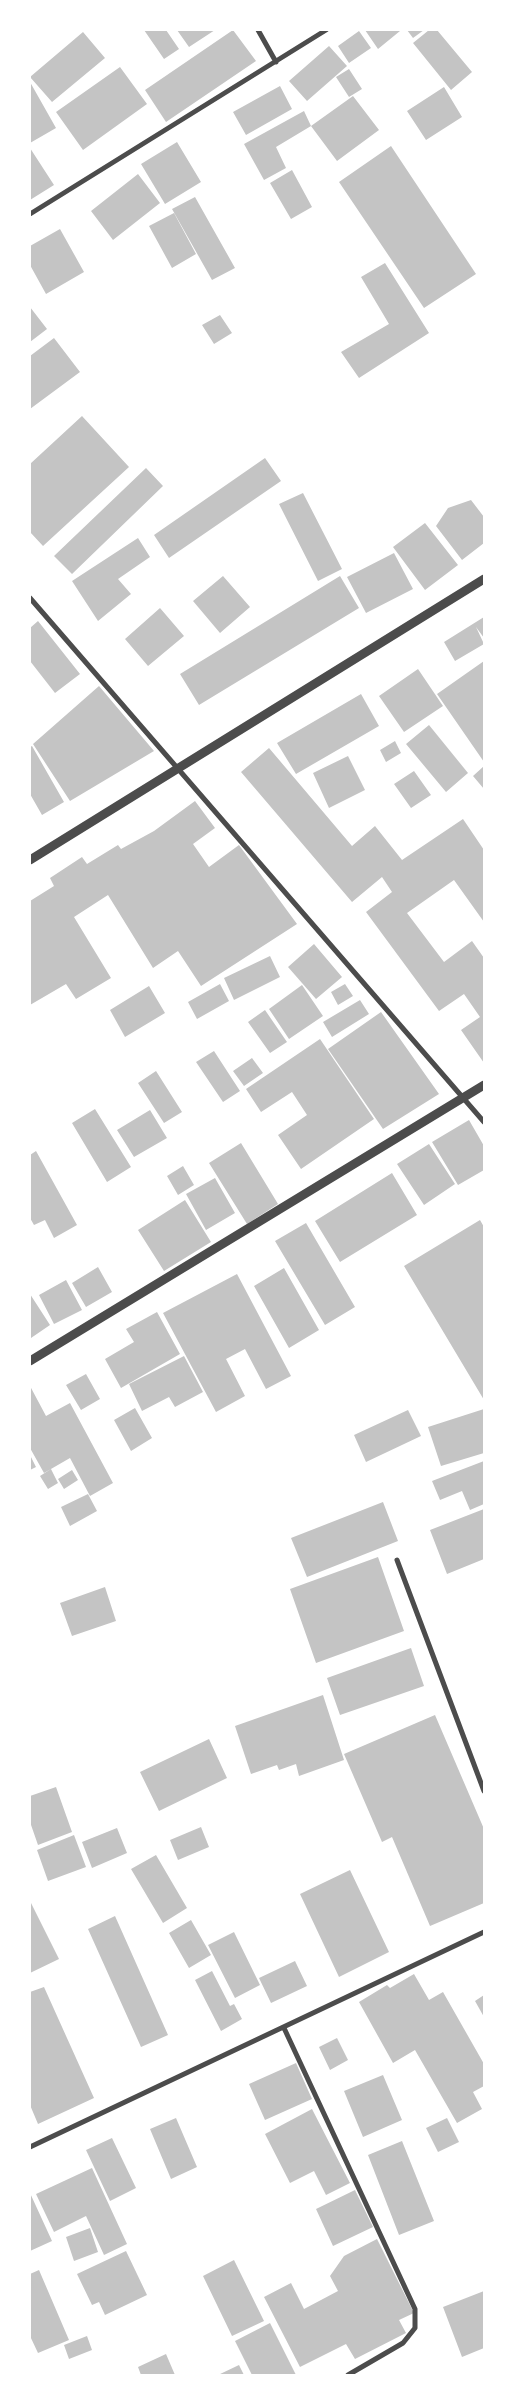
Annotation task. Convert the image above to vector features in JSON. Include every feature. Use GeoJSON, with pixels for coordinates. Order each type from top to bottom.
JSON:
{"type":"FeatureCollection","features":[{"type":"Feature","properties":{"kind":"street"},"geometry":{"type":"LineString","coordinates":[[258,30],[276,62]]}},
{"type":"Feature","properties":{"kind":"street"},"geometry":{"type":"LineString","coordinates":[[30,214],[326,30]]}},
{"type":"Feature","properties":{"kind":"street"},"geometry":{"type":"LineString","coordinates":[[30,860],[484,579]]}},
{"type":"Feature","properties":{"kind":"street"},"geometry":{"type":"LineString","coordinates":[[30,598],[484,1122]]}},
{"type":"Feature","properties":{"kind":"street"},"geometry":{"type":"LineString","coordinates":[[30,1361],[484,1085]]}},
{"type":"Feature","properties":{"kind":"street"},"geometry":{"type":"LineString","coordinates":[[397,1560],[484,1791]]}},
{"type":"Feature","properties":{"kind":"street"},"geometry":{"type":"LineString","coordinates":[[30,2147],[484,1932]]}},
{"type":"Feature","properties":{"kind":"street"},"geometry":{"type":"LineString","coordinates":[[284,2028],[415,2309],[415,2328],[403,2343],[348,2375]]}},
{"type":"Feature","properties":{"kind":"building"},"geometry":{"type":"Polygon","coordinates":[[[144,30],[166,30],[179,49],[164,59],[144,30]]]}},
{"type":"Feature","properties":{"kind":"building"},"geometry":{"type":"Polygon","coordinates":[[[177,30],[215,30],[189,47],[177,30]]]}},
{"type":"Feature","properties":{"kind":"building"},"geometry":{"type":"Polygon","coordinates":[[[233,30],[256,61],[166,122],[145,90],[233,30]]]}},
{"type":"Feature","properties":{"kind":"building"},"geometry":{"type":"Polygon","coordinates":[[[365,30],[399,30],[400,31],[378,49],[365,30]]]}},
{"type":"Feature","properties":{"kind":"building"},"geometry":{"type":"Polygon","coordinates":[[[407,30],[424,30],[413,38],[407,30]]]}},
{"type":"Feature","properties":{"kind":"building"},"geometry":{"type":"Polygon","coordinates":[[[429,30],[437,30],[472,72],[451,90],[413,43],[429,30]]]}},
{"type":"Feature","properties":{"kind":"building"},"geometry":{"type":"Polygon","coordinates":[[[359,31],[371,48],[349,63],[338,46],[359,31]]]}},
{"type":"Feature","properties":{"kind":"building"},"geometry":{"type":"Polygon","coordinates":[[[83,32],[105,58],[52,102],[30,77],[83,32]]]}},
{"type":"Feature","properties":{"kind":"building"},"geometry":{"type":"Polygon","coordinates":[[[329,46],[347,66],[307,101],[289,81],[329,46]]]}},
{"type":"Feature","properties":{"kind":"building"},"geometry":{"type":"Polygon","coordinates":[[[120,67],[147,104],[83,150],[56,112],[120,67]]]}},
{"type":"Feature","properties":{"kind":"building"},"geometry":{"type":"Polygon","coordinates":[[[349,69],[362,89],[349,97],[336,77],[349,69]]]}},
{"type":"Feature","properties":{"kind":"building"},"geometry":{"type":"Polygon","coordinates":[[[30,82],[56,128],[30,143],[30,82]]]}},
{"type":"Feature","properties":{"kind":"building"},"geometry":{"type":"Polygon","coordinates":[[[280,86],[292,109],[246,135],[233,112],[280,86]]]}},
{"type":"Feature","properties":{"kind":"building"},"geometry":{"type":"Polygon","coordinates":[[[444,87],[462,117],[426,140],[407,111],[444,87]]]}},
{"type":"Feature","properties":{"kind":"building"},"geometry":{"type":"Polygon","coordinates":[[[353,96],[379,130],[337,161],[311,126],[353,96]]]}},
{"type":"Feature","properties":{"kind":"building"},"geometry":{"type":"Polygon","coordinates":[[[304,111],[311,126],[276,147],[286,168],[264,180],[244,144],[304,111]]]}},
{"type":"Feature","properties":{"kind":"building"},"geometry":{"type":"Polygon","coordinates":[[[177,142],[201,182],[165,204],[141,164],[177,142]]]}},
{"type":"Feature","properties":{"kind":"building"},"geometry":{"type":"Polygon","coordinates":[[[391,146],[476,274],[424,308],[339,182],[391,146]]]}},
{"type":"Feature","properties":{"kind":"building"},"geometry":{"type":"Polygon","coordinates":[[[30,148],[54,185],[30,200],[30,148]]]}},
{"type":"Feature","properties":{"kind":"building"},"geometry":{"type":"Polygon","coordinates":[[[292,170],[312,207],[291,219],[270,183],[292,170]]]}},
{"type":"Feature","properties":{"kind":"building"},"geometry":{"type":"Polygon","coordinates":[[[138,174],[160,203],[113,240],[91,211],[138,174]]]}},
{"type":"Feature","properties":{"kind":"building"},"geometry":{"type":"Polygon","coordinates":[[[195,197],[235,268],[212,280],[172,209],[195,197]]]}},
{"type":"Feature","properties":{"kind":"building"},"geometry":{"type":"Polygon","coordinates":[[[174,213],[196,254],[172,268],[149,226],[174,213]]]}},
{"type":"Feature","properties":{"kind":"building"},"geometry":{"type":"Polygon","coordinates":[[[60,229],[84,272],[46,294],[30,265],[30,246],[60,229]]]}},
{"type":"Feature","properties":{"kind":"building"},"geometry":{"type":"Polygon","coordinates":[[[385,263],[429,333],[359,378],[341,352],[389,324],[361,277],[385,263]]]}},
{"type":"Feature","properties":{"kind":"building"},"geometry":{"type":"Polygon","coordinates":[[[30,307],[47,329],[30,342],[30,307]]]}},
{"type":"Feature","properties":{"kind":"building"},"geometry":{"type":"Polygon","coordinates":[[[220,315],[232,333],[214,344],[202,325],[220,315]]]}},
{"type":"Feature","properties":{"kind":"building"},"geometry":{"type":"Polygon","coordinates":[[[54,338],[80,372],[30,409],[30,356],[54,338]]]}},
{"type":"Feature","properties":{"kind":"building"},"geometry":{"type":"Polygon","coordinates":[[[82,416],[129,467],[43,546],[30,532],[30,464],[82,416]]]}},
{"type":"Feature","properties":{"kind":"building"},"geometry":{"type":"Polygon","coordinates":[[[265,458],[281,481],[169,558],[154,535],[265,458]]]}},
{"type":"Feature","properties":{"kind":"building"},"geometry":{"type":"Polygon","coordinates":[[[146,468],[163,486],[72,574],[54,556],[146,468]]]}},
{"type":"Feature","properties":{"kind":"building"},"geometry":{"type":"Polygon","coordinates":[[[303,493],[342,569],[318,581],[279,504],[303,493]]]}},
{"type":"Feature","properties":{"kind":"building"},"geometry":{"type":"Polygon","coordinates":[[[471,500],[484,517],[484,543],[462,560],[436,526],[448,508],[471,500]]]}},
{"type":"Feature","properties":{"kind":"building"},"geometry":{"type":"Polygon","coordinates":[[[425,523],[458,565],[425,590],[393,547],[425,523]]]}},
{"type":"Feature","properties":{"kind":"building"},"geometry":{"type":"Polygon","coordinates":[[[138,538],[150,557],[118,579],[131,594],[98,621],[72,581],[138,538]]]}},
{"type":"Feature","properties":{"kind":"building"},"geometry":{"type":"Polygon","coordinates":[[[394,553],[413,589],[366,613],[347,577],[394,553]]]}},
{"type":"Feature","properties":{"kind":"building"},"geometry":{"type":"Polygon","coordinates":[[[223,576],[250,607],[220,633],[193,601],[223,576]]]}},
{"type":"Feature","properties":{"kind":"building"},"geometry":{"type":"Polygon","coordinates":[[[340,576],[359,608],[199,705],[180,674],[340,576]]]}},
{"type":"Feature","properties":{"kind":"building"},"geometry":{"type":"Polygon","coordinates":[[[160,608],[184,636],[148,666],[125,639],[160,608]]]}},
{"type":"Feature","properties":{"kind":"building"},"geometry":{"type":"Polygon","coordinates":[[[484,617],[484,638],[476,627],[484,644],[455,661],[444,642],[484,617]]]}},
{"type":"Feature","properties":{"kind":"building"},"geometry":{"type":"Polygon","coordinates":[[[38,621],[80,674],[55,693],[30,661],[30,628],[38,621]]]}},
{"type":"Feature","properties":{"kind":"building"},"geometry":{"type":"Polygon","coordinates":[[[484,661],[484,762],[437,694],[484,661]]]}},
{"type":"Feature","properties":{"kind":"building"},"geometry":{"type":"Polygon","coordinates":[[[418,669],[443,706],[404,732],[379,696],[418,669]]]}},
{"type":"Feature","properties":{"kind":"building"},"geometry":{"type":"Polygon","coordinates":[[[99,686],[154,751],[70,801],[33,744],[99,686]]]}},
{"type":"Feature","properties":{"kind":"building"},"geometry":{"type":"Polygon","coordinates":[[[361,694],[379,726],[296,774],[277,743],[361,694]]]}},
{"type":"Feature","properties":{"kind":"building"},"geometry":{"type":"Polygon","coordinates":[[[429,725],[468,773],[446,792],[406,744],[429,725]]]}},
{"type":"Feature","properties":{"kind":"building"},"geometry":{"type":"Polygon","coordinates":[[[395,741],[401,753],[386,762],[380,750],[395,741]]]}},
{"type":"Feature","properties":{"kind":"building"},"geometry":{"type":"Polygon","coordinates":[[[32,746],[64,802],[42,815],[30,794],[30,747],[32,746]]]}},
{"type":"Feature","properties":{"kind":"building"},"geometry":{"type":"Polygon","coordinates":[[[269,748],[352,846],[375,826],[402,860],[463,819],[484,850],[484,922],[454,880],[407,913],[444,962],[472,941],[484,958],[484,1063],[461,1030],[480,1017],[464,994],[439,1011],[366,912],[392,892],[382,877],[352,902],[241,772],[269,748]]]}},
{"type":"Feature","properties":{"kind":"building"},"geometry":{"type":"Polygon","coordinates":[[[348,756],[365,790],[329,808],[313,773],[348,756]]]}},
{"type":"Feature","properties":{"kind":"building"},"geometry":{"type":"Polygon","coordinates":[[[484,766],[484,789],[473,776],[484,766]]]}},
{"type":"Feature","properties":{"kind":"building"},"geometry":{"type":"Polygon","coordinates":[[[414,771],[431,795],[411,808],[394,784],[414,771]]]}},
{"type":"Feature","properties":{"kind":"building"},"geometry":{"type":"Polygon","coordinates":[[[195,801],[215,828],[193,844],[209,867],[239,845],[297,924],[201,986],[178,951],[153,968],[108,895],[74,917],[111,978],[76,999],[66,984],[30,1005],[30,901],[54,886],[50,878],[82,857],[87,864],[118,845],[121,849],[154,831],[195,801]]]}},
{"type":"Feature","properties":{"kind":"building"},"geometry":{"type":"Polygon","coordinates":[[[314,944],[342,977],[316,999],[288,967],[314,944]]]}},
{"type":"Feature","properties":{"kind":"building"},"geometry":{"type":"Polygon","coordinates":[[[270,956],[280,977],[234,1000],[224,978],[270,956]]]}},
{"type":"Feature","properties":{"kind":"building"},"geometry":{"type":"Polygon","coordinates":[[[220,984],[229,1001],[197,1019],[188,1002],[220,984]]]}},
{"type":"Feature","properties":{"kind":"building"},"geometry":{"type":"Polygon","coordinates":[[[345,984],[353,996],[338,1005],[331,992],[345,984]]]}},
{"type":"Feature","properties":{"kind":"building"},"geometry":{"type":"Polygon","coordinates":[[[302,985],[323,1016],[289,1039],[269,1009],[302,985]]]}},
{"type":"Feature","properties":{"kind":"building"},"geometry":{"type":"Polygon","coordinates":[[[149,986],[165,1013],[125,1037],[110,1010],[149,986]]]}},
{"type":"Feature","properties":{"kind":"building"},"geometry":{"type":"Polygon","coordinates":[[[360,1000],[369,1014],[332,1037],[323,1022],[360,1000]]]}},
{"type":"Feature","properties":{"kind":"building"},"geometry":{"type":"Polygon","coordinates":[[[265,1010],[287,1042],[270,1053],[248,1022],[265,1010]]]}},
{"type":"Feature","properties":{"kind":"building"},"geometry":{"type":"Polygon","coordinates":[[[381,1012],[439,1094],[383,1129],[328,1049],[381,1012]]]}},
{"type":"Feature","properties":{"kind":"building"},"geometry":{"type":"Polygon","coordinates":[[[320,1039],[374,1119],[301,1169],[278,1135],[307,1115],[292,1092],[261,1112],[246,1089],[320,1039]]]}},
{"type":"Feature","properties":{"kind":"building"},"geometry":{"type":"Polygon","coordinates":[[[214,1051],[240,1091],[223,1102],[196,1062],[214,1051]]]}},
{"type":"Feature","properties":{"kind":"building"},"geometry":{"type":"Polygon","coordinates":[[[252,1058],[263,1073],[244,1086],[233,1071],[252,1058]]]}},
{"type":"Feature","properties":{"kind":"building"},"geometry":{"type":"Polygon","coordinates":[[[156,1071],[182,1112],[164,1123],[138,1083],[156,1071]]]}},
{"type":"Feature","properties":{"kind":"building"},"geometry":{"type":"Polygon","coordinates":[[[95,1109],[131,1167],[107,1182],[72,1123],[95,1109]]]}},
{"type":"Feature","properties":{"kind":"building"},"geometry":{"type":"Polygon","coordinates":[[[150,1110],[167,1138],[134,1157],[117,1130],[150,1110]]]}},
{"type":"Feature","properties":{"kind":"building"},"geometry":{"type":"Polygon","coordinates":[[[469,1120],[484,1146],[484,1170],[458,1185],[432,1142],[469,1120]]]}},
{"type":"Feature","properties":{"kind":"building"},"geometry":{"type":"Polygon","coordinates":[[[241,1143],[278,1204],[247,1224],[209,1163],[241,1143]]]}},
{"type":"Feature","properties":{"kind":"building"},"geometry":{"type":"Polygon","coordinates":[[[429,1144],[455,1184],[424,1205],[397,1164],[429,1144]]]}},
{"type":"Feature","properties":{"kind":"building"},"geometry":{"type":"Polygon","coordinates":[[[36,1151],[77,1225],[54,1238],[45,1220],[34,1225],[30,1218],[30,1155],[36,1151]]]}},
{"type":"Feature","properties":{"kind":"building"},"geometry":{"type":"Polygon","coordinates":[[[183,1166],[194,1185],[178,1195],[167,1176],[183,1166]]]}},
{"type":"Feature","properties":{"kind":"building"},"geometry":{"type":"Polygon","coordinates":[[[392,1173],[417,1215],[340,1262],[315,1221],[392,1173]]]}},
{"type":"Feature","properties":{"kind":"building"},"geometry":{"type":"Polygon","coordinates":[[[215,1178],[235,1213],[206,1230],[186,1194],[215,1178]]]}},
{"type":"Feature","properties":{"kind":"building"},"geometry":{"type":"Polygon","coordinates":[[[185,1200],[211,1242],[164,1271],[138,1230],[185,1200]]]}},
{"type":"Feature","properties":{"kind":"building"},"geometry":{"type":"Polygon","coordinates":[[[480,1220],[484,1227],[484,1400],[404,1266],[480,1220]]]}},
{"type":"Feature","properties":{"kind":"building"},"geometry":{"type":"Polygon","coordinates":[[[306,1223],[355,1307],[325,1325],[275,1241],[306,1223]]]}},
{"type":"Feature","properties":{"kind":"building"},"geometry":{"type":"Polygon","coordinates":[[[98,1267],[112,1292],[86,1307],[72,1283],[98,1267]]]}},
{"type":"Feature","properties":{"kind":"building"},"geometry":{"type":"Polygon","coordinates":[[[284,1268],[319,1330],[289,1348],[254,1286],[284,1268]]]}},
{"type":"Feature","properties":{"kind":"building"},"geometry":{"type":"Polygon","coordinates":[[[237,1274],[291,1376],[266,1389],[245,1349],[226,1359],[245,1396],[216,1412],[163,1313],[237,1274]]]}},
{"type":"Feature","properties":{"kind":"building"},"geometry":{"type":"Polygon","coordinates":[[[66,1280],[82,1310],[54,1324],[39,1295],[66,1280]]]}},
{"type":"Feature","properties":{"kind":"building"},"geometry":{"type":"Polygon","coordinates":[[[30,1294],[50,1325],[31,1338],[30,1337],[30,1294]]]}},
{"type":"Feature","properties":{"kind":"building"},"geometry":{"type":"Polygon","coordinates":[[[157,1312],[180,1354],[121,1388],[105,1359],[134,1342],[126,1329],[157,1312]]]}},
{"type":"Feature","properties":{"kind":"building"},"geometry":{"type":"Polygon","coordinates":[[[184,1356],[203,1392],[175,1407],[169,1397],[142,1411],[129,1384],[184,1356]]]}},
{"type":"Feature","properties":{"kind":"building"},"geometry":{"type":"Polygon","coordinates":[[[86,1374],[100,1399],[81,1410],[66,1385],[86,1374]]]}},
{"type":"Feature","properties":{"kind":"building"},"geometry":{"type":"Polygon","coordinates":[[[30,1386],[46,1416],[70,1403],[113,1483],[90,1496],[70,1458],[44,1473],[30,1448],[30,1386]]]}},
{"type":"Feature","properties":{"kind":"building"},"geometry":{"type":"Polygon","coordinates":[[[135,1408],[152,1438],[131,1451],[114,1420],[135,1408]]]}},
{"type":"Feature","properties":{"kind":"building"},"geometry":{"type":"Polygon","coordinates":[[[484,1409],[484,1453],[441,1466],[428,1427],[484,1409]]]}},
{"type":"Feature","properties":{"kind":"building"},"geometry":{"type":"Polygon","coordinates":[[[408,1410],[421,1436],[366,1462],[354,1435],[408,1410]]]}},
{"type":"Feature","properties":{"kind":"building"},"geometry":{"type":"Polygon","coordinates":[[[30,1455],[36,1467],[30,1470],[30,1455]]]}},
{"type":"Feature","properties":{"kind":"building"},"geometry":{"type":"Polygon","coordinates":[[[484,1461],[484,1504],[470,1510],[462,1491],[440,1500],[432,1481],[484,1461]]]}},
{"type":"Feature","properties":{"kind":"building"},"geometry":{"type":"Polygon","coordinates":[[[51,1469],[58,1483],[48,1489],[40,1476],[51,1469]]]}},
{"type":"Feature","properties":{"kind":"building"},"geometry":{"type":"Polygon","coordinates":[[[72,1470],[78,1480],[64,1489],[58,1479],[72,1470]]]}},
{"type":"Feature","properties":{"kind":"building"},"geometry":{"type":"Polygon","coordinates":[[[88,1494],[97,1511],[70,1526],[61,1507],[88,1494]]]}},
{"type":"Feature","properties":{"kind":"building"},"geometry":{"type":"Polygon","coordinates":[[[383,1502],[398,1541],[307,1577],[291,1538],[383,1502]]]}},
{"type":"Feature","properties":{"kind":"building"},"geometry":{"type":"Polygon","coordinates":[[[484,1509],[484,1559],[447,1574],[430,1530],[484,1509]]]}},
{"type":"Feature","properties":{"kind":"building"},"geometry":{"type":"Polygon","coordinates":[[[378,1557],[404,1631],[316,1663],[290,1589],[378,1557]]]}},
{"type":"Feature","properties":{"kind":"building"},"geometry":{"type":"Polygon","coordinates":[[[105,1587],[116,1621],[72,1636],[60,1603],[105,1587]]]}},
{"type":"Feature","properties":{"kind":"building"},"geometry":{"type":"Polygon","coordinates":[[[411,1648],[424,1686],[340,1715],[327,1678],[411,1648]]]}},
{"type":"Feature","properties":{"kind":"building"},"geometry":{"type":"Polygon","coordinates":[[[323,1695],[344,1760],[299,1776],[296,1764],[279,1770],[277,1765],[251,1774],[235,1726],[323,1695]]]}},
{"type":"Feature","properties":{"kind":"building"},"geometry":{"type":"Polygon","coordinates":[[[435,1715],[484,1829],[484,1903],[430,1926],[392,1837],[382,1842],[344,1754],[435,1715]]]}},
{"type":"Feature","properties":{"kind":"building"},"geometry":{"type":"Polygon","coordinates":[[[209,1739],[227,1778],[159,1811],[140,1772],[209,1739]]]}},
{"type":"Feature","properties":{"kind":"building"},"geometry":{"type":"Polygon","coordinates":[[[56,1787],[72,1832],[38,1845],[30,1822],[30,1796],[56,1787]]]}},
{"type":"Feature","properties":{"kind":"building"},"geometry":{"type":"Polygon","coordinates":[[[201,1827],[209,1847],[178,1860],[170,1840],[201,1827]]]}},
{"type":"Feature","properties":{"kind":"building"},"geometry":{"type":"Polygon","coordinates":[[[117,1828],[127,1853],[92,1868],[82,1842],[117,1828]]]}},
{"type":"Feature","properties":{"kind":"building"},"geometry":{"type":"Polygon","coordinates":[[[74,1835],[86,1867],[48,1881],[37,1850],[74,1835]]]}},
{"type":"Feature","properties":{"kind":"building"},"geometry":{"type":"Polygon","coordinates":[[[156,1855],[187,1908],[163,1923],[131,1869],[156,1855]]]}},
{"type":"Feature","properties":{"kind":"building"},"geometry":{"type":"Polygon","coordinates":[[[350,1870],[389,1952],[339,1977],[300,1894],[350,1870]]]}},
{"type":"Feature","properties":{"kind":"building"},"geometry":{"type":"Polygon","coordinates":[[[30,1901],[59,1959],[30,1973],[30,1901]]]}},
{"type":"Feature","properties":{"kind":"building"},"geometry":{"type":"Polygon","coordinates":[[[115,1916],[168,2035],[141,2047],[88,1929],[115,1916]]]}},
{"type":"Feature","properties":{"kind":"building"},"geometry":{"type":"Polygon","coordinates":[[[191,1920],[211,1955],[189,1968],[169,1933],[191,1920]]]}},
{"type":"Feature","properties":{"kind":"building"},"geometry":{"type":"Polygon","coordinates":[[[234,1932],[260,1985],[235,1998],[208,1945],[234,1932]]]}},
{"type":"Feature","properties":{"kind":"building"},"geometry":{"type":"Polygon","coordinates":[[[295,1961],[307,1986],[271,2003],[259,1978],[295,1961]]]}},
{"type":"Feature","properties":{"kind":"building"},"geometry":{"type":"Polygon","coordinates":[[[212,1971],[230,2006],[234,2004],[242,2019],[221,2031],[195,1980],[212,1971]]]}},
{"type":"Feature","properties":{"kind":"building"},"geometry":{"type":"Polygon","coordinates":[[[414,1974],[429,2000],[443,1992],[484,2064],[484,2086],[473,2092],[482,2109],[457,2123],[415,2050],[393,2063],[359,2002],[387,1985],[390,1988],[414,1974]]]}},
{"type":"Feature","properties":{"kind":"building"},"geometry":{"type":"Polygon","coordinates":[[[44,1987],[94,2098],[38,2124],[30,2105],[30,1992],[44,1987]]]}},
{"type":"Feature","properties":{"kind":"building"},"geometry":{"type":"Polygon","coordinates":[[[484,1995],[484,2017],[475,2001],[484,1995]]]}},
{"type":"Feature","properties":{"kind":"building"},"geometry":{"type":"Polygon","coordinates":[[[337,2038],[348,2060],[330,2070],[319,2047],[337,2038]]]}},
{"type":"Feature","properties":{"kind":"building"},"geometry":{"type":"Polygon","coordinates":[[[296,2063],[312,2099],[265,2120],[249,2084],[296,2063]]]}},
{"type":"Feature","properties":{"kind":"building"},"geometry":{"type":"Polygon","coordinates":[[[383,2075],[402,2120],[363,2137],[344,2091],[383,2075]]]}},
{"type":"Feature","properties":{"kind":"building"},"geometry":{"type":"Polygon","coordinates":[[[312,2109],[350,2183],[326,2195],[314,2171],[290,2183],[265,2134],[312,2109]]]}},
{"type":"Feature","properties":{"kind":"building"},"geometry":{"type":"Polygon","coordinates":[[[176,2118],[197,2167],[171,2179],[150,2129],[176,2118]]]}},
{"type":"Feature","properties":{"kind":"building"},"geometry":{"type":"Polygon","coordinates":[[[447,2118],[459,2142],[438,2152],[426,2128],[447,2118]]]}},
{"type":"Feature","properties":{"kind":"building"},"geometry":{"type":"Polygon","coordinates":[[[112,2138],[136,2188],[110,2201],[86,2150],[112,2138]]]}},
{"type":"Feature","properties":{"kind":"building"},"geometry":{"type":"Polygon","coordinates":[[[402,2141],[434,2221],[399,2235],[368,2155],[402,2141]]]}},
{"type":"Feature","properties":{"kind":"building"},"geometry":{"type":"Polygon","coordinates":[[[92,2168],[127,2244],[104,2255],[86,2216],[54,2232],[36,2194],[92,2168]]]}},
{"type":"Feature","properties":{"kind":"building"},"geometry":{"type":"Polygon","coordinates":[[[355,2190],[373,2227],[333,2246],[316,2209],[355,2190]]]}},
{"type":"Feature","properties":{"kind":"building"},"geometry":{"type":"Polygon","coordinates":[[[30,2193],[52,2241],[30,2251],[30,2193]]]}},
{"type":"Feature","properties":{"kind":"building"},"geometry":{"type":"Polygon","coordinates":[[[90,2228],[98,2252],[74,2261],[66,2237],[90,2228]]]}},
{"type":"Feature","properties":{"kind":"building"},"geometry":{"type":"Polygon","coordinates":[[[377,2239],[414,2313],[399,2320],[406,2333],[355,2359],[346,2344],[300,2367],[264,2297],[291,2283],[304,2309],[338,2291],[330,2276],[344,2256],[377,2239]]]}},
{"type":"Feature","properties":{"kind":"building"},"geometry":{"type":"Polygon","coordinates":[[[126,2251],[147,2295],[105,2315],[99,2302],[92,2305],[77,2274],[126,2251]]]}},
{"type":"Feature","properties":{"kind":"building"},"geometry":{"type":"Polygon","coordinates":[[[234,2260],[264,2321],[232,2336],[203,2276],[234,2260]]]}},
{"type":"Feature","properties":{"kind":"building"},"geometry":{"type":"Polygon","coordinates":[[[39,2270],[69,2340],[38,2353],[30,2336],[30,2274],[39,2270]]]}},
{"type":"Feature","properties":{"kind":"building"},"geometry":{"type":"Polygon","coordinates":[[[484,2291],[484,2348],[462,2357],[443,2307],[484,2291]]]}},
{"type":"Feature","properties":{"kind":"building"},"geometry":{"type":"Polygon","coordinates":[[[270,2323],[296,2375],[252,2375],[235,2341],[270,2323]]]}},
{"type":"Feature","properties":{"kind":"building"},"geometry":{"type":"Polygon","coordinates":[[[87,2336],[92,2350],[69,2359],[64,2345],[87,2336]]]}},
{"type":"Feature","properties":{"kind":"building"},"geometry":{"type":"Polygon","coordinates":[[[166,2354],[175,2375],[141,2375],[138,2367],[166,2354]]]}},
{"type":"Feature","properties":{"kind":"building"},"geometry":{"type":"Polygon","coordinates":[[[239,2365],[244,2375],[218,2375],[239,2365]]]}}]}
